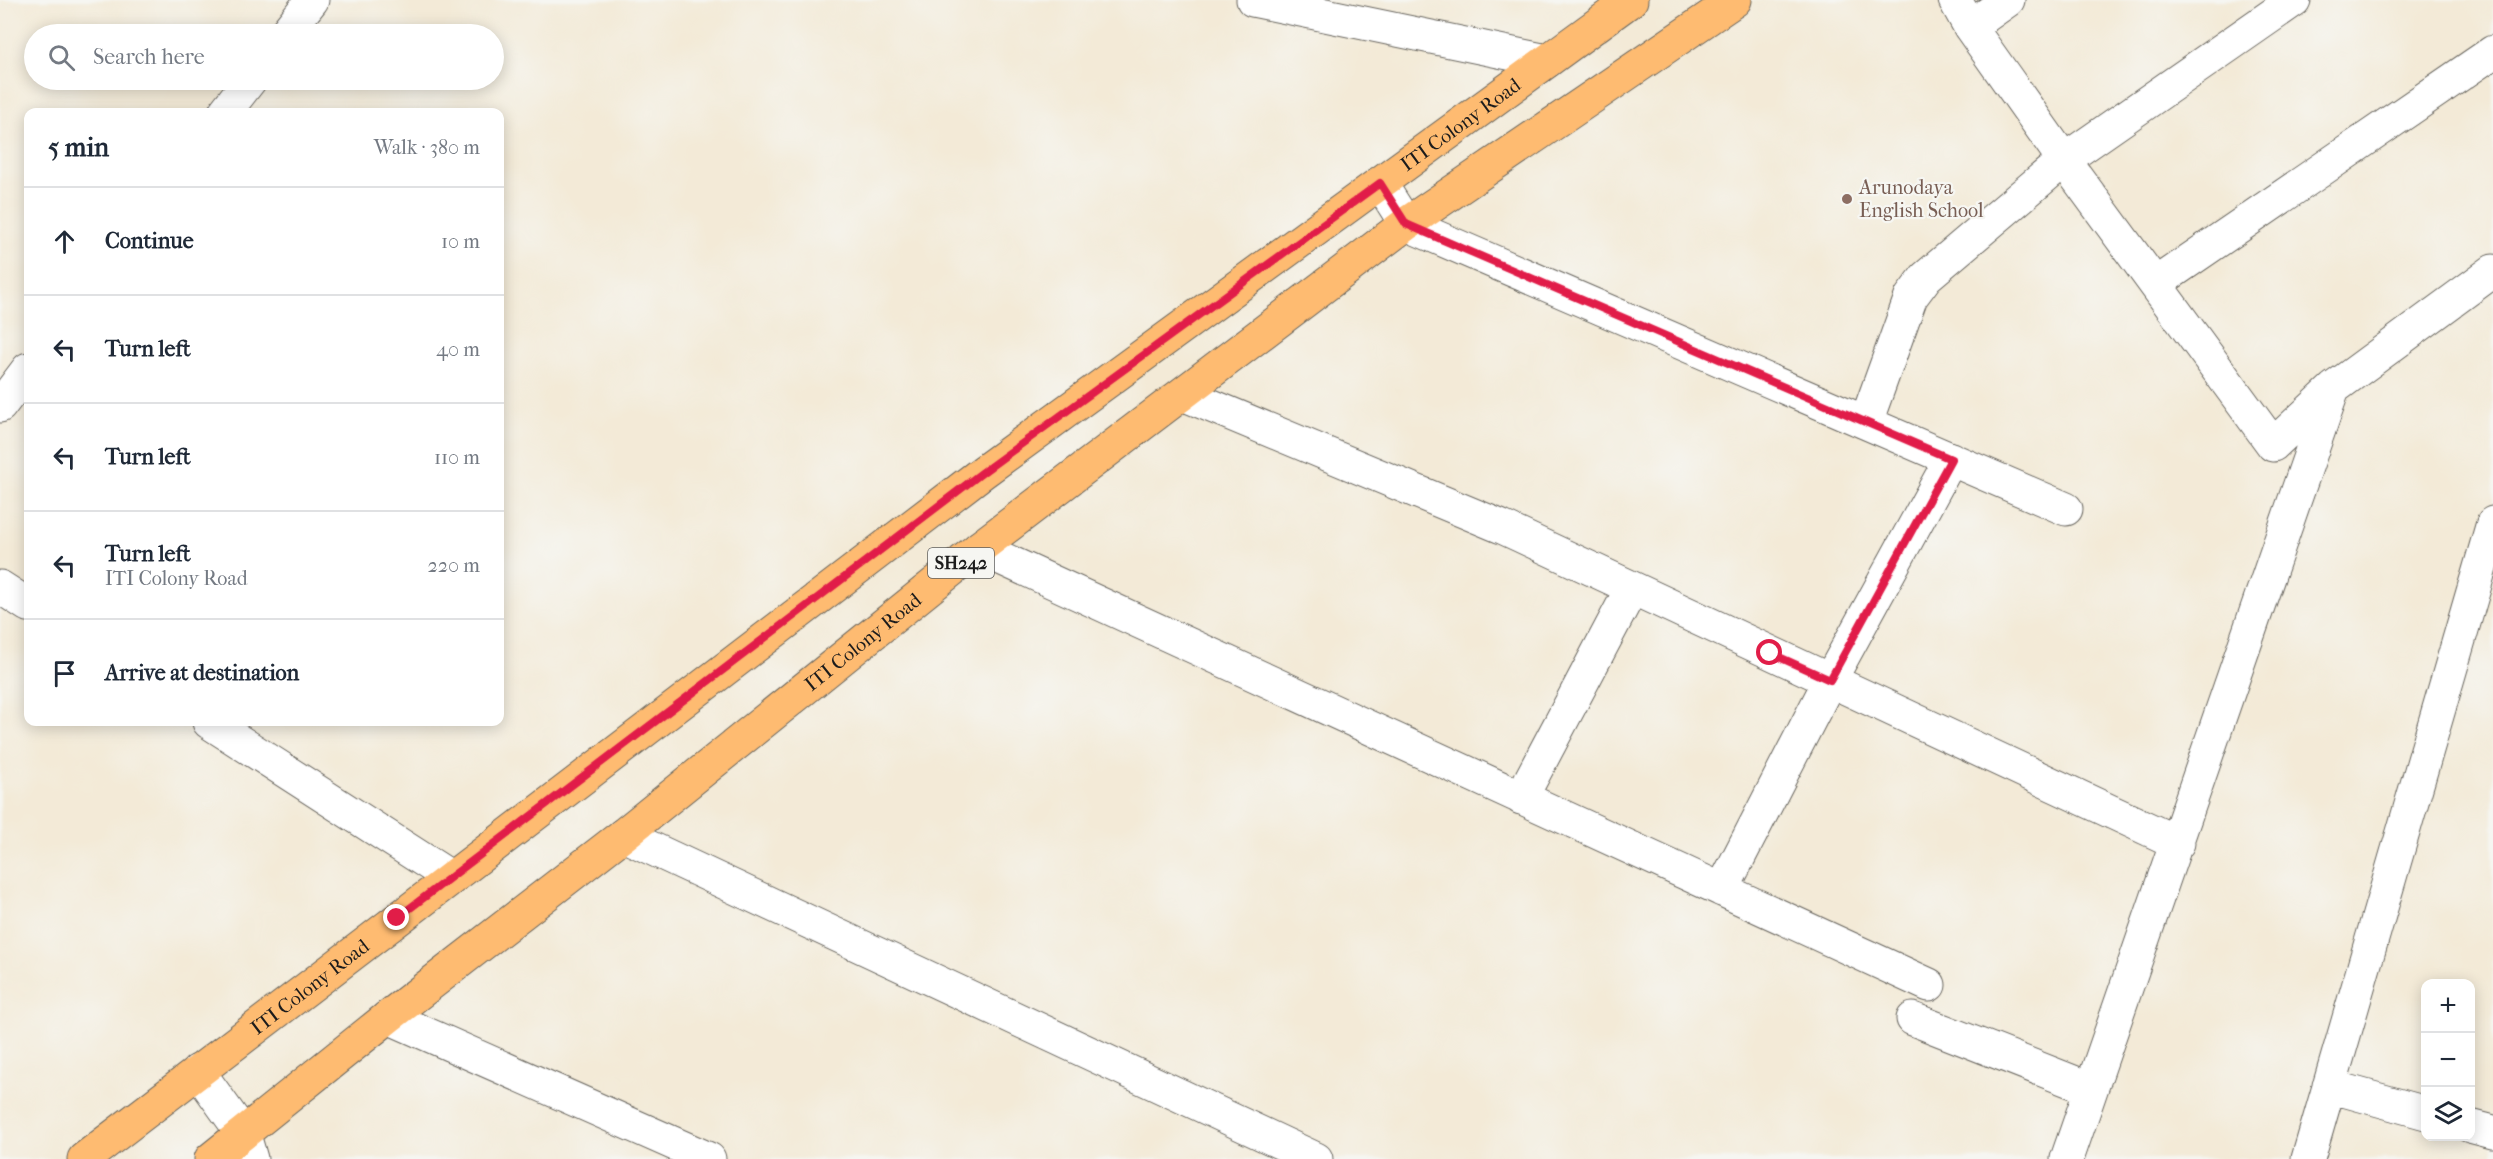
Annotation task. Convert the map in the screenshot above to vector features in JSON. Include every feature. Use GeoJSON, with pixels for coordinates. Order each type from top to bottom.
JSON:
{"type":"FeatureCollection","features":[{"type":"Feature","properties":{"kind":"main road","name":"ITI Colony Road"},"geometry":{"type":"LineString","coordinates":[[84,1159],[450,877],[983,472],[1631,0]]}},
{"type":"Feature","properties":{"kind":"main road","name":"ITI Colony Road"},"geometry":{"type":"LineString","coordinates":[[212,1159],[247,1147],[388,1017],[623,836],[979,548],[1406,224],[1736,0]]}},
{"type":"Feature","properties":{"kind":"street"},"geometry":{"type":"LineString","coordinates":[[293,24],[312,0]]}},
{"type":"Feature","properties":{"kind":"street"},"geometry":{"type":"LineString","coordinates":[[1252,0],[1547,62]]}},
{"type":"Feature","properties":{"kind":"street"},"geometry":{"type":"LineString","coordinates":[[2008,0],[1962,13],[2064,160],[2273,445],[2334,388],[2493,271]]}},
{"type":"Feature","properties":{"kind":"street"},"geometry":{"type":"LineString","coordinates":[[1866,422],[1911,297],[1926,277],[2064,160],[2294,0]]}},
{"type":"Feature","properties":{"kind":"street"},"geometry":{"type":"LineString","coordinates":[[2155,284],[2493,52]]}},
{"type":"Feature","properties":{"kind":"street"},"geometry":{"type":"LineString","coordinates":[[228,108],[242,90]]}},
{"type":"Feature","properties":{"kind":"street"},"geometry":{"type":"LineString","coordinates":[[1380,183],[1406,224],[2066,509]]}},
{"type":"Feature","properties":{"kind":"street"},"geometry":{"type":"LineString","coordinates":[[0,406],[24,374]]}},
{"type":"Feature","properties":{"kind":"street"},"geometry":{"type":"LineString","coordinates":[[2067,1159],[2334,388]]}},
{"type":"Feature","properties":{"kind":"street"},"geometry":{"type":"LineString","coordinates":[[1183,394],[1502,527],[2178,843]]}},
{"type":"Feature","properties":{"kind":"street"},"geometry":{"type":"LineString","coordinates":[[1722,890],[1830,680],[1951,459]]}},
{"type":"Feature","properties":{"kind":"street"},"geometry":{"type":"LineString","coordinates":[[2308,1159],[2493,524]]}},
{"type":"Feature","properties":{"kind":"street"},"geometry":{"type":"LineString","coordinates":[[979,548],[1929,985]]}},
{"type":"Feature","properties":{"kind":"street"},"geometry":{"type":"LineString","coordinates":[[0,587],[24,602]]}},
{"type":"Feature","properties":{"kind":"street"},"geometry":{"type":"LineString","coordinates":[[1521,798],[1632,588]]}},
{"type":"Feature","properties":{"kind":"street"},"geometry":{"type":"LineString","coordinates":[[214,726],[450,877]]}},
{"type":"Feature","properties":{"kind":"street"},"geometry":{"type":"LineString","coordinates":[[623,836],[1316,1159]]}},
{"type":"Feature","properties":{"kind":"street"},"geometry":{"type":"LineString","coordinates":[[388,1017],[709,1159]]}},
{"type":"Feature","properties":{"kind":"street"},"geometry":{"type":"LineString","coordinates":[[1913,1018],[2091,1089]]}},
{"type":"Feature","properties":{"kind":"street"},"geometry":{"type":"LineString","coordinates":[[198,1071],[247,1147]]}},
{"type":"Feature","properties":{"kind":"street"},"geometry":{"type":"LineString","coordinates":[[2330,1086],[2421,1112]]}},
{"type":"Feature","properties":{"kind":"street"},"geometry":{"type":"LineString","coordinates":[[2475,1127],[2493,1132]]}},
{"type":"Feature","properties":{"kind":"place","name":"Arunodaya English School"},"geometry":{"type":"Point","coordinates":[1847,199]}},
{"type":"Feature","properties":{"kind":"route"},"geometry":{"type":"LineString","coordinates":[[397,918],[983,472],[1380,183],[1406,224],[1951,459],[1830,680],[1770,653]]}}]}
